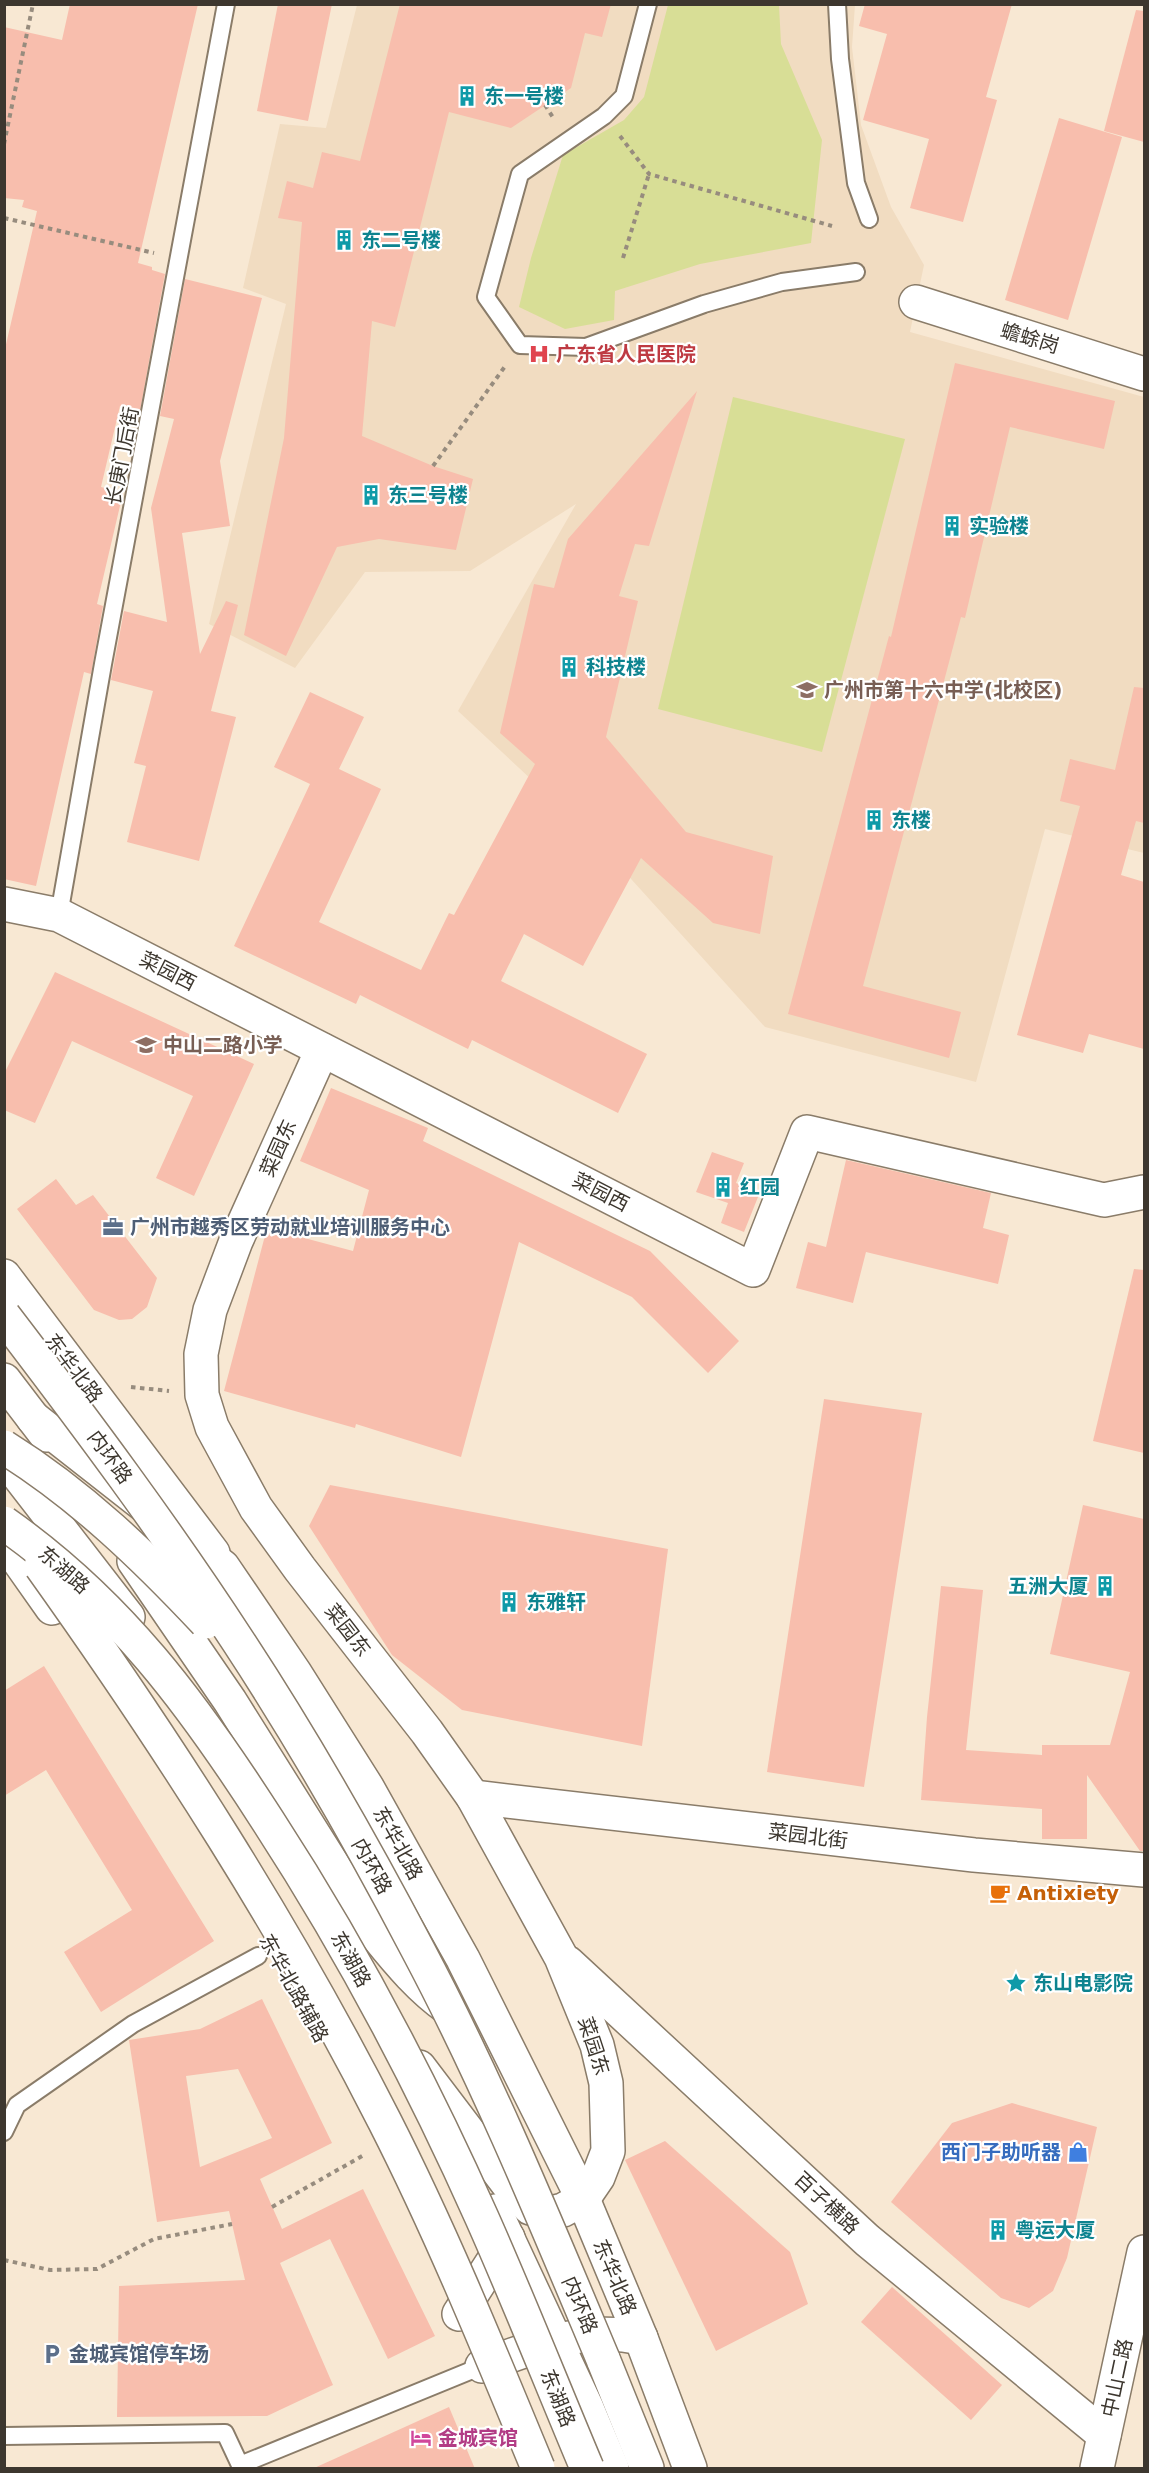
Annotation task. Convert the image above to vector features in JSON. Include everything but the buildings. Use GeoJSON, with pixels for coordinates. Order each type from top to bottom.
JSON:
{"type":"FeatureCollection","features":[{"type":"Feature","properties":{"kind":"main road","name":"蟾蜍岗"},"geometry":{"type":"LineString","coordinates":[[916,303],[1144,374]]}},
{"type":"Feature","properties":{"kind":"main road","name":"菜园西"},"geometry":{"type":"LineString","coordinates":[[4,904],[59,915],[753,1270],[807,1132],[1104,1200],[1144,1192]]}},
{"type":"Feature","properties":{"kind":"main road","name":"菜园东"},"geometry":{"type":"LineString","coordinates":[[322,1050],[236,1241],[210,1310],[201,1354],[202,1395],[212,1427],[256,1508],[300,1569],[428,1732],[473,1797],[561,1957],[597,2045],[606,2083],[608,2151],[597,2177],[583,2199]]}},
{"type":"Feature","properties":{"kind":"main road","name":"东华北路"},"geometry":{"type":"LineString","coordinates":[[4,1276],[223,1567],[295,1673],[367,1787],[463,1959],[583,2199],[641,2338],[690,2469]]}},
{"type":"Feature","properties":{"kind":"main road","name":"内环路"},"geometry":{"type":"LineString","coordinates":[[4,1316],[184,1560],[240,1644],[294,1731],[419,1951],[459,2032],[546,2223],[647,2469]]}},
{"type":"Feature","properties":{"kind":"main road"},"geometry":{"type":"LineString","coordinates":[[4,1380],[33,1418],[230,1701],[290,1793],[359,1908],[399,1963],[432,1997],[504,2040]]}},
{"type":"Feature","properties":{"kind":"main road"},"geometry":{"type":"LineString","coordinates":[[4,1403],[33,1418],[223,1567]]}},
{"type":"Feature","properties":{"kind":"main road"},"geometry":{"type":"LineString","coordinates":[[4,1447],[67,1490],[135,1549],[219,1635],[294,1731]]}},
{"type":"Feature","properties":{"kind":"main road"},"geometry":{"type":"LineString","coordinates":[[4,1457],[211,1725],[294,1852],[358,1960],[508,2238],[612,2469]]}},
{"type":"Feature","properties":{"kind":"main road"},"geometry":{"type":"LineString","coordinates":[[4,1517],[148,1718],[225,1838],[299,1963],[386,2124],[489,2348],[538,2469]]}},
{"type":"Feature","properties":{"kind":"main road","name":"东湖路"},"geometry":{"type":"LineString","coordinates":[[4,1522],[66,1570],[139,1642],[187,1701],[303,1874],[346,1948],[450,2148],[512,2287],[587,2469]]}},
{"type":"Feature","properties":{"kind":"main road","name":"东华北路辅路"},"geometry":{"type":"LineString","coordinates":[[4,1540],[97,1669],[176,1788],[249,1907],[356,2099],[398,2181],[482,2366],[523,2469]]}},
{"type":"Feature","properties":{"kind":"main road"},"geometry":{"type":"LineString","coordinates":[[97,1577],[52,1608],[177,1679]]}},
{"type":"Feature","properties":{"kind":"main road","name":"菜园北街"},"geometry":{"type":"LineString","coordinates":[[473,1797],[974,1855],[1144,1870]]}},
{"type":"Feature","properties":{"kind":"main road"},"geometry":{"type":"LineString","coordinates":[[359,1908],[463,1959]]}},
{"type":"Feature","properties":{"kind":"main road","name":"百子横路"},"geometry":{"type":"LineString","coordinates":[[561,1957],[867,2240],[1104,2435]]}},
{"type":"Feature","properties":{"kind":"main road"},"geometry":{"type":"LineString","coordinates":[[412,2059],[511,2188],[530,2208],[551,2213],[563,2210],[583,2199]]}},
{"type":"Feature","properties":{"kind":"main road"},"geometry":{"type":"LineString","coordinates":[[459,2314],[508,2238]]}},
{"type":"Feature","properties":{"kind":"main road","name":"中山二路"},"geometry":{"type":"LineString","coordinates":[[1098,2469],[1144,2252]]}},
{"type":"Feature","properties":{"kind":"main road"},"geometry":{"type":"LineString","coordinates":[[482,2366],[555,2340],[608,2333],[641,2338]]}},
{"type":"Feature","properties":{"kind":"lane","name":"长庚门后街"},"geometry":{"type":"LineString","coordinates":[[59,915],[103,664],[226,4]]}},
{"type":"Feature","properties":{"kind":"lane"},"geometry":{"type":"LineString","coordinates":[[648,4],[624,96],[604,116],[520,174],[486,297],[520,345],[586,347],[704,304],[782,282],[856,272]]}},
{"type":"Feature","properties":{"kind":"lane"},"geometry":{"type":"LineString","coordinates":[[837,4],[840,59],[856,183],[869,219]]}},
{"type":"Feature","properties":{"kind":"lane"},"geometry":{"type":"LineString","coordinates":[[4,2132],[17,2104],[133,2024],[258,1956]]}},
{"type":"Feature","properties":{"kind":"lane"},"geometry":{"type":"LineString","coordinates":[[4,2436],[225,2433],[241,2467],[482,2366]]}},
{"type":"Feature","properties":{"kind":"path"},"geometry":{"type":"LineString","coordinates":[[4,144],[33,4]]}},
{"type":"Feature","properties":{"kind":"path"},"geometry":{"type":"LineString","coordinates":[[604,116],[649,174],[832,226]]}},
{"type":"Feature","properties":{"kind":"path"},"geometry":{"type":"LineString","coordinates":[[623,258],[649,174]]}},
{"type":"Feature","properties":{"kind":"path"},"geometry":{"type":"LineString","coordinates":[[4,218],[178,259]]}},
{"type":"Feature","properties":{"kind":"path"},"geometry":{"type":"LineString","coordinates":[[433,466],[520,345]]}},
{"type":"Feature","properties":{"kind":"path"},"geometry":{"type":"LineString","coordinates":[[85,1383],[202,1395]]}},
{"type":"Feature","properties":{"kind":"path"},"geometry":{"type":"LineString","coordinates":[[272,2207],[364,2155]]}},
{"type":"Feature","properties":{"kind":"path"},"geometry":{"type":"LineString","coordinates":[[4,2260],[50,2270],[97,2269],[154,2239],[232,2224]]}},
{"type":"Feature","properties":{"kind":"shaded area"},"geometry":{"type":"Polygon","coordinates":[[[357,5],[855,5],[852,47],[861,125],[891,207],[924,265],[910,332],[1144,397],[1144,853],[1045,829],[976,1082],[765,1027],[594,838],[458,711],[576,504],[470,571],[365,572],[295,668],[209,624],[286,304],[243,288],[280,124],[326,128],[357,5]]]}},
{"type":"Feature","properties":{"kind":"green space"},"geometry":{"type":"Polygon","coordinates":[[[668,5],[779,5],[781,44],[822,140],[811,243],[700,264],[615,291],[614,320],[565,329],[519,307],[531,258],[563,155],[624,120],[644,97],[668,5]]]}},
{"type":"Feature","properties":{"kind":"green space"},"geometry":{"type":"Polygon","coordinates":[[[733,397],[905,439],[822,752],[658,709],[733,397]]]}},
{"type":"Feature","properties":{"kind":"place","name":"东一号楼"},"geometry":{"type":"Point","coordinates":[467,96]}},
{"type":"Feature","properties":{"kind":"place","name":"东二号楼"},"geometry":{"type":"Point","coordinates":[344,240]}},
{"type":"Feature","properties":{"kind":"place","name":"广东省人民医院"},"geometry":{"type":"Point","coordinates":[539,354]}},
{"type":"Feature","properties":{"kind":"place","name":"东三号楼"},"geometry":{"type":"Point","coordinates":[371,495]}},
{"type":"Feature","properties":{"kind":"place","name":"实验楼"},"geometry":{"type":"Point","coordinates":[952,526]}},
{"type":"Feature","properties":{"kind":"place","name":"科技楼"},"geometry":{"type":"Point","coordinates":[569,667]}},
{"type":"Feature","properties":{"kind":"place","name":"广州市第十六中学(北校区)"},"geometry":{"type":"Point","coordinates":[807,690]}},
{"type":"Feature","properties":{"kind":"place","name":"东楼"},"geometry":{"type":"Point","coordinates":[874,820]}},
{"type":"Feature","properties":{"kind":"place","name":"中山二路小学"},"geometry":{"type":"Point","coordinates":[146,1045]}},
{"type":"Feature","properties":{"kind":"place","name":"红园"},"geometry":{"type":"Point","coordinates":[723,1187]}},
{"type":"Feature","properties":{"kind":"place","name":"广州市越秀区劳动就业培训服务中心"},"geometry":{"type":"Point","coordinates":[113,1227]}},
{"type":"Feature","properties":{"kind":"place","name":"五洲大厦"},"geometry":{"type":"Point","coordinates":[1105,1586]}},
{"type":"Feature","properties":{"kind":"place","name":"东雅轩"},"geometry":{"type":"Point","coordinates":[509,1602]}},
{"type":"Feature","properties":{"kind":"place","name":"Antixiety"},"geometry":{"type":"Point","coordinates":[1000,1893]}},
{"type":"Feature","properties":{"kind":"place","name":"东山电影院"},"geometry":{"type":"Point","coordinates":[1016,1983]}},
{"type":"Feature","properties":{"kind":"place","name":"西门子助听器"},"geometry":{"type":"Point","coordinates":[1078,2152]}},
{"type":"Feature","properties":{"kind":"place","name":"粤运大厦"},"geometry":{"type":"Point","coordinates":[998,2230]}},
{"type":"Feature","properties":{"kind":"place","name":"金城宾馆停车场"},"geometry":{"type":"Point","coordinates":[52,2354]}},
{"type":"Feature","properties":{"kind":"place","name":"金城宾馆"},"geometry":{"type":"Point","coordinates":[421,2438]}}]}
